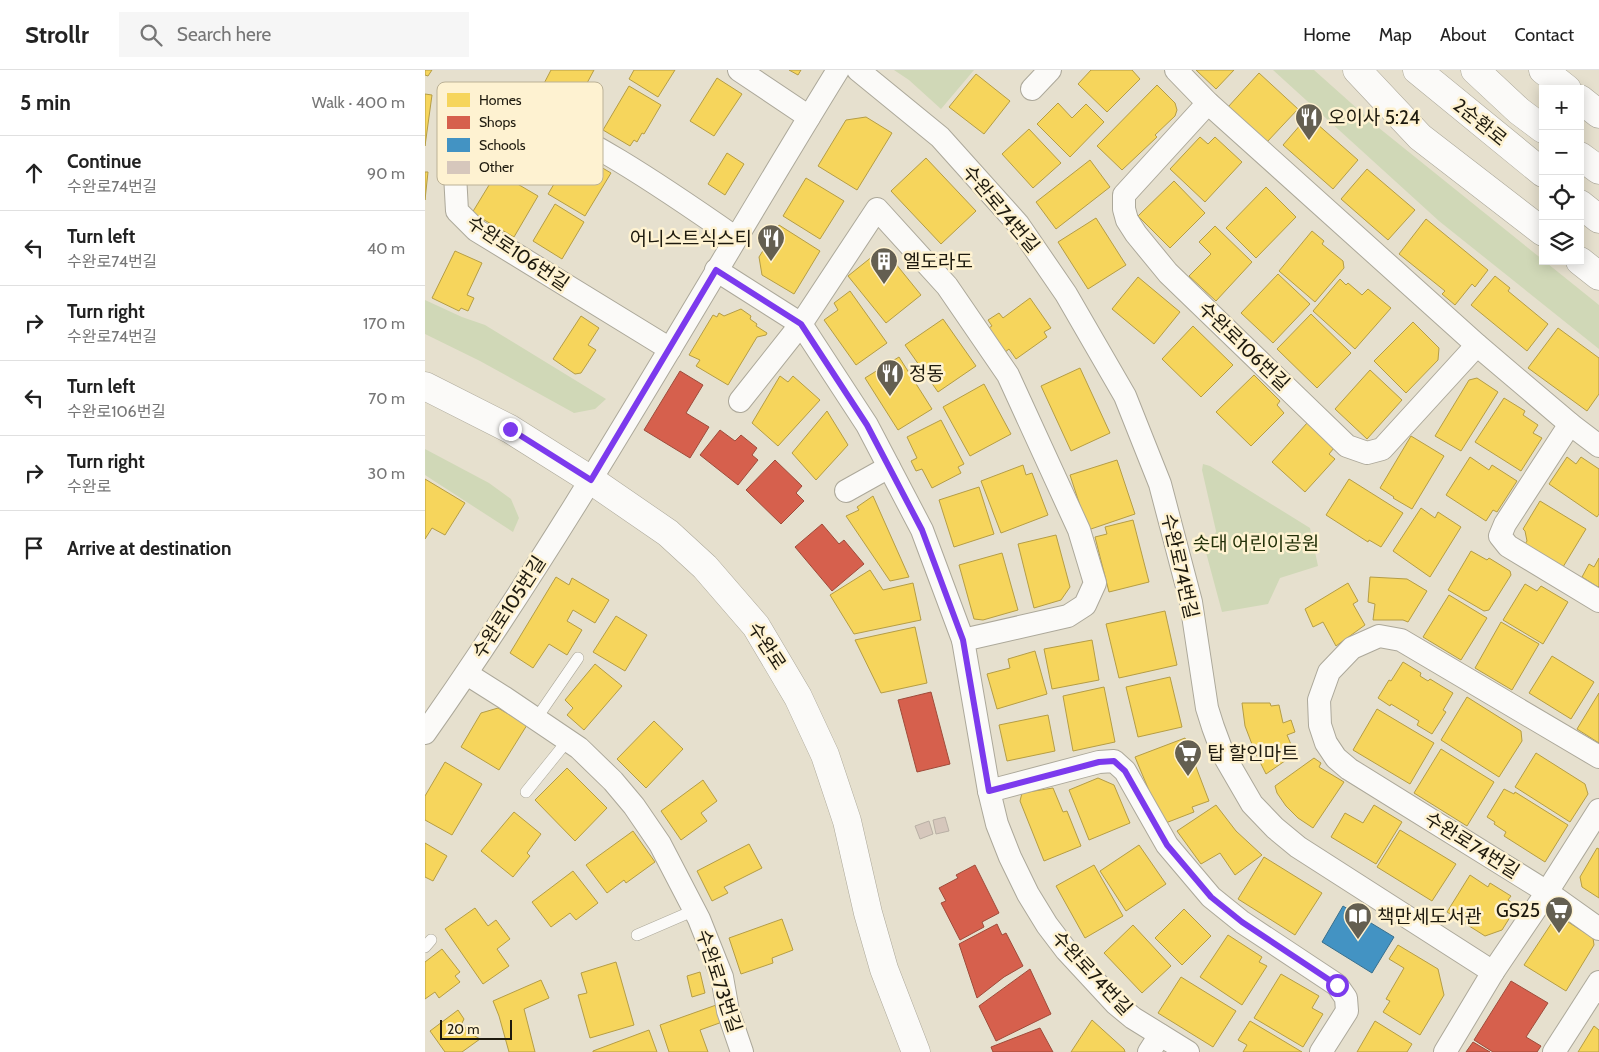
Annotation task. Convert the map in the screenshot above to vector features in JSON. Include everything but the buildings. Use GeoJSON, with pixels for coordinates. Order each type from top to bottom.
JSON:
{"type":"FeatureCollection","features":[{"type":"Feature","properties":{"kind":"main road"},"geometry":{"type":"LineString","coordinates":[[1357,70],[1420,137],[1539,229]]}},
{"type":"Feature","properties":{"kind":"main road","name":"2순환로"},"geometry":{"type":"LineString","coordinates":[[1417,70],[1539,170]]}},
{"type":"Feature","properties":{"kind":"main road","name":"2순환로"},"geometry":{"type":"LineString","coordinates":[[1475,70],[1519,111],[1539,126]]}},
{"type":"Feature","properties":{"kind":"main road"},"geometry":{"type":"LineString","coordinates":[[1543,70],[1562,85]]}},
{"type":"Feature","properties":{"kind":"main road"},"geometry":{"type":"LineString","coordinates":[[1584,102],[1599,114]]}},
{"type":"Feature","properties":{"kind":"main road"},"geometry":{"type":"LineString","coordinates":[[1584,159],[1599,170]]}},
{"type":"Feature","properties":{"kind":"main road"},"geometry":{"type":"LineString","coordinates":[[1584,207],[1599,219]]}},
{"type":"Feature","properties":{"kind":"main road"},"geometry":{"type":"LineString","coordinates":[[1584,264],[1599,276]]}},
{"type":"Feature","properties":{"kind":"main road","name":"수완로"},"geometry":{"type":"LineString","coordinates":[[425,386],[510,429],[591,480],[668,533],[705,567],[756,626],[784,670],[825,755],[847,821],[868,913],[884,969],[917,1052]]}},
{"type":"Feature","properties":{"kind":"street"},"geometry":{"type":"LineString","coordinates":[[591,480],[838,70]]}},
{"type":"Feature","properties":{"kind":"street","name":"수완로74번길"},"geometry":{"type":"LineString","coordinates":[[858,70],[940,137],[1018,224],[1066,294],[1125,396],[1160,484],[1184,575],[1191,602],[1207,708],[1223,754],[1252,804],[1275,828],[1298,847],[1493,972]]}},
{"type":"Feature","properties":{"kind":"street"},"geometry":{"type":"LineString","coordinates":[[1032,89],[1050,70]]}},
{"type":"Feature","properties":{"kind":"street"},"geometry":{"type":"LineString","coordinates":[[1176,70],[1207,103],[1477,345],[1570,424],[1599,446]]}},
{"type":"Feature","properties":{"kind":"street"},"geometry":{"type":"LineString","coordinates":[[742,71],[809,117]]}},
{"type":"Feature","properties":{"kind":"street","name":"수완로106번길"},"geometry":{"type":"LineString","coordinates":[[1207,103],[1124,195],[1124,209],[1127,220],[1168,273],[1347,446],[1367,453],[1382,449],[1477,345]]}},
{"type":"Feature","properties":{"kind":"street","name":"수완로106번길"},"geometry":{"type":"LineString","coordinates":[[603,151],[692,207],[736,238]]}},
{"type":"Feature","properties":{"kind":"street","name":"수완로106번길"},"geometry":{"type":"LineString","coordinates":[[456,185],[457,212],[476,230],[670,349]]}},
{"type":"Feature","properties":{"kind":"street"},"geometry":{"type":"LineString","coordinates":[[740,401],[801,324],[877,209],[947,286],[1008,375],[1079,530],[1095,583],[1085,604],[1068,616],[963,640]]}},
{"type":"Feature","properties":{"kind":"street","name":"수완로74번길"},"geometry":{"type":"LineString","coordinates":[[716,270],[801,324],[867,425],[922,530],[963,640],[989,791],[997,824],[1028,894],[1047,925],[1066,950],[1116,1004],[1133,1018],[1154,1043],[1188,1052]]}},
{"type":"Feature","properties":{"kind":"street"},"geometry":{"type":"LineString","coordinates":[[1570,424],[1505,524],[1501,536],[1507,546],[1599,601]]}},
{"type":"Feature","properties":{"kind":"street"},"geometry":{"type":"LineString","coordinates":[[845,492],[889,467]]}},
{"type":"Feature","properties":{"kind":"street","name":"수완로105번길"},"geometry":{"type":"LineString","coordinates":[[425,733],[467,674],[591,480]]}},
{"type":"Feature","properties":{"kind":"street","name":"수완로74번길"},"geometry":{"type":"LineString","coordinates":[[1599,757],[1401,640],[1379,636],[1352,648],[1329,672],[1319,700],[1320,725],[1326,743],[1336,758],[1349,769],[1547,892],[1599,929]]}},
{"type":"Feature","properties":{"kind":"street","name":"수완로73번길"},"geometry":{"type":"LineString","coordinates":[[467,674],[579,748],[634,806],[660,844],[695,910],[722,977],[728,1011],[742,1052]]}},
{"type":"Feature","properties":{"kind":"street"},"geometry":{"type":"LineString","coordinates":[[989,791],[1099,762],[1114,761],[1125,771],[1167,845],[1211,897],[1242,922],[1337,985],[1346,998],[1347,1011],[1321,1052]]}},
{"type":"Feature","properties":{"kind":"street"},"geometry":{"type":"LineString","coordinates":[[1445,1052],[1493,972],[1599,810]]}},
{"type":"Feature","properties":{"kind":"street"},"geometry":{"type":"LineString","coordinates":[[1554,1052],[1599,982]]}},
{"type":"Feature","properties":{"kind":"lane"},"geometry":{"type":"LineString","coordinates":[[536,719],[577,658]]}},
{"type":"Feature","properties":{"kind":"lane"},"geometry":{"type":"LineString","coordinates":[[526,792],[568,740]]}},
{"type":"Feature","properties":{"kind":"lane","name":"수완로73번길"},"geometry":{"type":"LineString","coordinates":[[637,935],[695,910]]}},
{"type":"Feature","properties":{"kind":"green space"},"geometry":{"type":"Polygon","coordinates":[[[894,70],[974,70],[941,109],[909,80],[894,70]]]}},
{"type":"Feature","properties":{"kind":"green space"},"geometry":{"type":"Polygon","coordinates":[[[1273,70],[1314,70],[1379,128],[1539,257],[1539,265],[1549,265],[1599,305],[1599,349],[1439,221],[1273,70]]]}},
{"type":"Feature","properties":{"kind":"green space"},"geometry":{"type":"Polygon","coordinates":[[[425,300],[485,325],[606,399],[595,409],[574,413],[480,361],[425,334],[425,300]]]}},
{"type":"Feature","properties":{"kind":"green space"},"geometry":{"type":"Polygon","coordinates":[[[425,449],[489,483],[511,499],[519,518],[513,532],[425,475],[425,449]]]}},
{"type":"Feature","properties":{"kind":"green space","name":"솟대 어린이공원"},"geometry":{"type":"Polygon","coordinates":[[[1203,464],[1210,466],[1310,528],[1318,566],[1280,578],[1268,604],[1222,612],[1204,545],[1213,543],[1216,531],[1202,470],[1203,464]]]}},
{"type":"Feature","properties":{"kind":"place","name":"오이사 5:24"},"geometry":{"type":"Point","coordinates":[1309,141]}},
{"type":"Feature","properties":{"kind":"place","name":"어니스트식스티"},"geometry":{"type":"Point","coordinates":[771,262]}},
{"type":"Feature","properties":{"kind":"place","name":"엘도라도"},"geometry":{"type":"Point","coordinates":[884,285]}},
{"type":"Feature","properties":{"kind":"place","name":"정동"},"geometry":{"type":"Point","coordinates":[890,397]}},
{"type":"Feature","properties":{"kind":"place","name":"탑 할인마트"},"geometry":{"type":"Point","coordinates":[1188,777]}},
{"type":"Feature","properties":{"kind":"place","name":"GS25"},"geometry":{"type":"Point","coordinates":[1559,934]}},
{"type":"Feature","properties":{"kind":"place","name":"책만세도서관"},"geometry":{"type":"Point","coordinates":[1358,940]}},
{"type":"Feature","properties":{"kind":"route"},"geometry":{"type":"LineString","coordinates":[[510,429],[591,480],[716,270],[801,324],[867,425],[922,530],[963,640],[989,791],[1099,762],[1114,761],[1125,771],[1167,845],[1211,897],[1242,922],[1337,985]]}}]}
